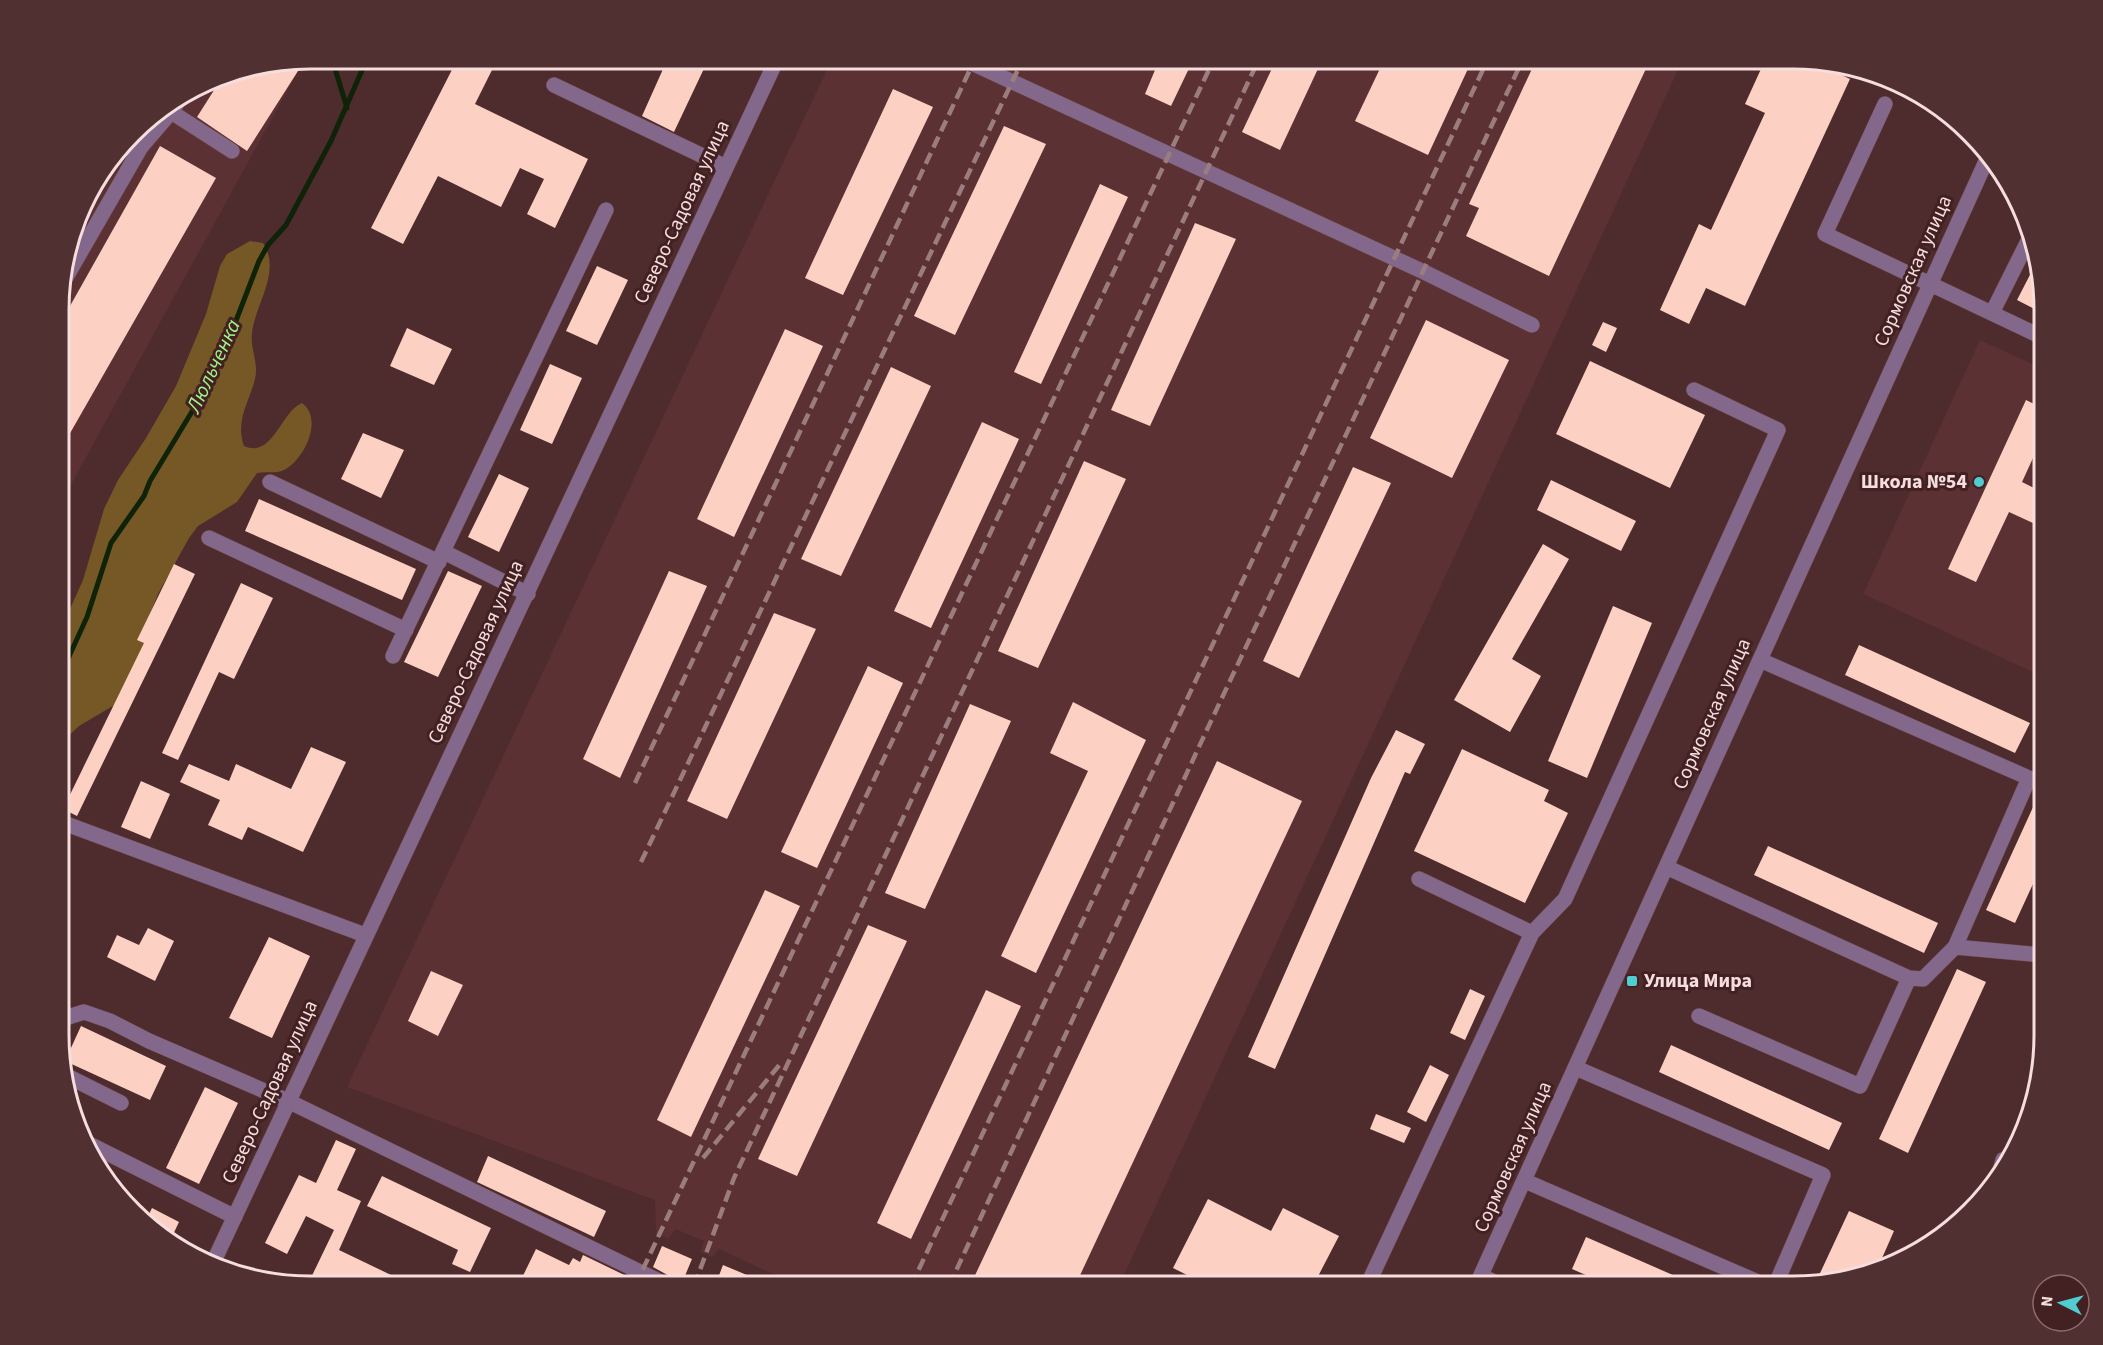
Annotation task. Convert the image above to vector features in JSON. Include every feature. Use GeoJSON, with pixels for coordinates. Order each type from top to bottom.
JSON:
{"type":"FeatureCollection","features":[{"type":"Feature","properties":{"kind":"street","name":"Северо-Садовая улица"},"geometry":{"type":"LineString","coordinates":[[216,1257],[772,69]]}},
{"type":"Feature","properties":{"kind":"street"},"geometry":{"type":"LineString","coordinates":[[987,69],[1424,272],[1532,325]]}},
{"type":"Feature","properties":{"kind":"street"},"geometry":{"type":"LineString","coordinates":[[554,85],[726,167]]}},
{"type":"Feature","properties":{"kind":"street"},"geometry":{"type":"LineString","coordinates":[[1886,104],[1825,234],[2034,333]]}},
{"type":"Feature","properties":{"kind":"street"},"geometry":{"type":"LineString","coordinates":[[176,110],[232,151]]}},
{"type":"Feature","properties":{"kind":"street"},"geometry":{"type":"LineString","coordinates":[[74,264],[141,147],[162,120]]}},
{"type":"Feature","properties":{"kind":"street","name":"Сормовская улица"},"geometry":{"type":"LineString","coordinates":[[1481,1276],[1985,164]]}},
{"type":"Feature","properties":{"kind":"street"},"geometry":{"type":"LineString","coordinates":[[393,656],[606,210]]}},
{"type":"Feature","properties":{"kind":"street"},"geometry":{"type":"LineString","coordinates":[[1992,313],[2025,246]]}},
{"type":"Feature","properties":{"kind":"street"},"geometry":{"type":"LineString","coordinates":[[1372,1276],[1532,933],[1564,899],[1778,430],[1694,390]]}},
{"type":"Feature","properties":{"kind":"street"},"geometry":{"type":"LineString","coordinates":[[270,482],[528,594]]}},
{"type":"Feature","properties":{"kind":"street"},"geometry":{"type":"LineString","coordinates":[[209,538],[406,630]]}},
{"type":"Feature","properties":{"kind":"street"},"geometry":{"type":"LineString","coordinates":[[1666,867],[1909,978],[1923,979],[1955,947],[2029,778],[1760,660]]}},
{"type":"Feature","properties":{"kind":"street"},"geometry":{"type":"LineString","coordinates":[[69,825],[365,935]]}},
{"type":"Feature","properties":{"kind":"street"},"geometry":{"type":"LineString","coordinates":[[1419,879],[1532,933]]}},
{"type":"Feature","properties":{"kind":"street"},"geometry":{"type":"LineString","coordinates":[[1955,947],[2034,954]]}},
{"type":"Feature","properties":{"kind":"street"},"geometry":{"type":"LineString","coordinates":[[1699,1016],[1860,1086],[1909,978]]}},
{"type":"Feature","properties":{"kind":"street"},"geometry":{"type":"LineString","coordinates":[[69,1017],[84,1012],[110,1021],[149,1041],[290,1102],[644,1276]]}},
{"type":"Feature","properties":{"kind":"street"},"geometry":{"type":"LineString","coordinates":[[1576,1068],[1823,1174],[1779,1276]]}},
{"type":"Feature","properties":{"kind":"street"},"geometry":{"type":"LineString","coordinates":[[73,1079],[121,1103]]}},
{"type":"Feature","properties":{"kind":"street"},"geometry":{"type":"LineString","coordinates":[[98,1148],[235,1217]]}},
{"type":"Feature","properties":{"kind":"street"},"geometry":{"type":"LineString","coordinates":[[1525,1181],[1744,1276]]}},
{"type":"Feature","properties":{"kind":"shaded area"},"geometry":{"type":"Polygon","coordinates":[[[827,69],[1678,69],[1124,1276],[777,1276],[719,1249],[712,1257],[701,1252],[704,1241],[675,1229],[669,1239],[656,1234],[655,1200],[347,1087],[827,69]]]}},
{"type":"Feature","properties":{"kind":"shaded area"},"geometry":{"type":"Polygon","coordinates":[[[299,70],[69,488],[71,279],[77,248],[87,218],[101,190],[119,163],[151,129],[190,101],[218,87],[248,77],[299,70]]]}},
{"type":"Feature","properties":{"kind":"shaded area"},"geometry":{"type":"Polygon","coordinates":[[[250,241],[263,243],[270,265],[269,277],[252,333],[256,373],[242,420],[244,446],[254,448],[262,446],[270,440],[288,415],[302,403],[311,419],[309,439],[291,465],[281,471],[257,473],[237,502],[198,526],[158,594],[150,614],[146,641],[118,703],[79,726],[69,735],[69,611],[83,580],[104,509],[118,480],[176,386],[206,314],[220,266],[227,254],[250,241]]]}},
{"type":"Feature","properties":{"kind":"shaded area","name":"Школа №54"},"geometry":{"type":"Polygon","coordinates":[[[1980,340],[2034,364],[2034,672],[1863,594],[1980,340]]]}},
{"type":"Feature","properties":{"kind":"building"},"geometry":{"type":"Polygon","coordinates":[[[452,69],[492,69],[475,104],[588,159],[555,228],[527,214],[544,179],[520,168],[501,207],[438,176],[403,244],[371,228],[452,69]]]}},
{"type":"Feature","properties":{"kind":"building"},"geometry":{"type":"Polygon","coordinates":[[[663,69],[704,69],[674,132],[642,116],[663,69]]]}},
{"type":"Feature","properties":{"kind":"building"},"geometry":{"type":"Polygon","coordinates":[[[1155,69],[1189,69],[1171,106],[1145,94],[1155,69]]]}},
{"type":"Feature","properties":{"kind":"building"},"geometry":{"type":"Polygon","coordinates":[[[1272,69],[1318,69],[1280,150],[1242,132],[1272,69]]]}},
{"type":"Feature","properties":{"kind":"building"},"geometry":{"type":"Polygon","coordinates":[[[1380,69],[1468,69],[1428,155],[1355,121],[1380,69]]]}},
{"type":"Feature","properties":{"kind":"building"},"geometry":{"type":"Polygon","coordinates":[[[1532,69],[1646,69],[1549,276],[1466,236],[1479,208],[1469,204],[1532,69]]]}},
{"type":"Feature","properties":{"kind":"building"},"geometry":{"type":"Polygon","coordinates":[[[1761,69],[1824,71],[1850,79],[1745,306],[1706,288],[1689,324],[1660,310],[1699,224],[1711,230],[1765,113],[1745,104],[1761,69]]]}},
{"type":"Feature","properties":{"kind":"building"},"geometry":{"type":"Polygon","coordinates":[[[299,70],[247,151],[197,117],[218,87],[248,77],[299,70]]]}},
{"type":"Feature","properties":{"kind":"building"},"geometry":{"type":"Polygon","coordinates":[[[893,89],[933,107],[843,295],[805,278],[893,89]]]}},
{"type":"Feature","properties":{"kind":"building"},"geometry":{"type":"Polygon","coordinates":[[[1004,126],[1046,144],[955,335],[914,316],[1004,126]]]}},
{"type":"Feature","properties":{"kind":"building"},"geometry":{"type":"Polygon","coordinates":[[[160,146],[216,178],[69,435],[69,307],[160,146]]]}},
{"type":"Feature","properties":{"kind":"building"},"geometry":{"type":"Polygon","coordinates":[[[1100,184],[1128,197],[1041,384],[1014,372],[1100,184]]]}},
{"type":"Feature","properties":{"kind":"building"},"geometry":{"type":"Polygon","coordinates":[[[1195,223],[1236,239],[1150,426],[1111,410],[1195,223]]]}},
{"type":"Feature","properties":{"kind":"building"},"geometry":{"type":"Polygon","coordinates":[[[597,266],[628,280],[597,345],[566,331],[597,266]]]}},
{"type":"Feature","properties":{"kind":"building"},"geometry":{"type":"Polygon","coordinates":[[[2031,273],[2034,309],[2017,300],[2031,273]]]}},
{"type":"Feature","properties":{"kind":"building"},"geometry":{"type":"Polygon","coordinates":[[[1426,320],[1509,360],[1452,478],[1370,438],[1426,320]]]}},
{"type":"Feature","properties":{"kind":"building"},"geometry":{"type":"Polygon","coordinates":[[[1603,322],[1617,328],[1606,352],[1592,345],[1603,322]]]}},
{"type":"Feature","properties":{"kind":"building"},"geometry":{"type":"Polygon","coordinates":[[[407,328],[452,349],[434,385],[390,366],[407,328]]]}},
{"type":"Feature","properties":{"kind":"building"},"geometry":{"type":"Polygon","coordinates":[[[785,329],[823,346],[734,537],[697,519],[785,329]]]}},
{"type":"Feature","properties":{"kind":"building"},"geometry":{"type":"Polygon","coordinates":[[[1590,361],[1705,415],[1670,488],[1556,434],[1590,361]]]}},
{"type":"Feature","properties":{"kind":"building"},"geometry":{"type":"Polygon","coordinates":[[[550,364],[582,378],[552,444],[520,430],[550,364]]]}},
{"type":"Feature","properties":{"kind":"building"},"geometry":{"type":"Polygon","coordinates":[[[891,367],[931,386],[841,576],[801,559],[891,367]]]}},
{"type":"Feature","properties":{"kind":"building","name":"Школа №54"},"geometry":{"type":"Polygon","coordinates":[[[2026,400],[2034,404],[2034,456],[2022,482],[2034,488],[2034,523],[2009,512],[1976,582],[1948,569],[2026,400]]]}},
{"type":"Feature","properties":{"kind":"building"},"geometry":{"type":"Polygon","coordinates":[[[982,422],[1019,439],[931,628],[894,611],[982,422]]]}},
{"type":"Feature","properties":{"kind":"building"},"geometry":{"type":"Polygon","coordinates":[[[363,433],[404,450],[381,498],[341,479],[363,433]]]}},
{"type":"Feature","properties":{"kind":"building"},"geometry":{"type":"Polygon","coordinates":[[[1084,461],[1126,479],[1038,668],[998,651],[1084,461]]]}},
{"type":"Feature","properties":{"kind":"building"},"geometry":{"type":"Polygon","coordinates":[[[1353,467],[1391,483],[1299,678],[1263,661],[1353,467]]]}},
{"type":"Feature","properties":{"kind":"building"},"geometry":{"type":"Polygon","coordinates":[[[499,474],[529,488],[499,552],[468,537],[499,474]]]}},
{"type":"Feature","properties":{"kind":"building"},"geometry":{"type":"Polygon","coordinates":[[[1551,480],[1636,521],[1621,551],[1537,510],[1551,480]]]}},
{"type":"Feature","properties":{"kind":"building"},"geometry":{"type":"Polygon","coordinates":[[[259,499],[416,569],[402,600],[245,531],[259,499]]]}},
{"type":"Feature","properties":{"kind":"building"},"geometry":{"type":"Polygon","coordinates":[[[1543,544],[1569,559],[1512,659],[1541,676],[1510,732],[1454,700],[1543,544]]]}},
{"type":"Feature","properties":{"kind":"building"},"geometry":{"type":"Polygon","coordinates":[[[174,564],[195,574],[77,816],[69,812],[69,797],[144,643],[137,640],[174,564]]]}},
{"type":"Feature","properties":{"kind":"building"},"geometry":{"type":"Polygon","coordinates":[[[448,571],[482,586],[438,677],[404,662],[448,571]]]}},
{"type":"Feature","properties":{"kind":"building"},"geometry":{"type":"Polygon","coordinates":[[[669,571],[707,586],[620,778],[583,759],[669,571]]]}},
{"type":"Feature","properties":{"kind":"building"},"geometry":{"type":"Polygon","coordinates":[[[241,583],[273,598],[234,679],[219,672],[178,760],[162,753],[241,583]]]}},
{"type":"Feature","properties":{"kind":"building"},"geometry":{"type":"Polygon","coordinates":[[[1613,606],[1652,623],[1587,778],[1548,761],[1613,606]]]}},
{"type":"Feature","properties":{"kind":"building"},"geometry":{"type":"Polygon","coordinates":[[[774,613],[816,629],[727,819],[687,801],[774,613]]]}},
{"type":"Feature","properties":{"kind":"building"},"geometry":{"type":"Polygon","coordinates":[[[1859,645],[2030,723],[2015,753],[1845,675],[1859,645]]]}},
{"type":"Feature","properties":{"kind":"building"},"geometry":{"type":"Polygon","coordinates":[[[868,666],[903,683],[817,868],[781,852],[868,666]]]}},
{"type":"Feature","properties":{"kind":"building"},"geometry":{"type":"Polygon","coordinates":[[[1073,702],[1146,740],[1036,973],[1001,956],[1088,771],[1050,753],[1073,702]]]}},
{"type":"Feature","properties":{"kind":"building"},"geometry":{"type":"Polygon","coordinates":[[[970,704],[1011,721],[925,909],[885,893],[970,704]]]}},
{"type":"Feature","properties":{"kind":"building"},"geometry":{"type":"Polygon","coordinates":[[[1396,730],[1425,744],[1410,774],[1405,772],[1275,1069],[1248,1057],[1371,778],[1396,730]]]}},
{"type":"Feature","properties":{"kind":"building"},"geometry":{"type":"Polygon","coordinates":[[[311,747],[346,762],[303,852],[248,827],[242,840],[208,825],[220,800],[180,782],[189,764],[229,781],[236,764],[291,789],[311,747]]]}},
{"type":"Feature","properties":{"kind":"building"},"geometry":{"type":"Polygon","coordinates":[[[1462,749],[1549,790],[1544,801],[1568,813],[1525,903],[1414,851],[1462,749]]]}},
{"type":"Feature","properties":{"kind":"building"},"geometry":{"type":"Polygon","coordinates":[[[1217,761],[1302,801],[1080,1276],[975,1276],[1217,761]]]}},
{"type":"Feature","properties":{"kind":"building"},"geometry":{"type":"Polygon","coordinates":[[[141,781],[170,794],[150,839],[121,827],[141,781]]]}},
{"type":"Feature","properties":{"kind":"building"},"geometry":{"type":"Polygon","coordinates":[[[2034,805],[2034,882],[2015,923],[1986,910],[2034,805]]]}},
{"type":"Feature","properties":{"kind":"building"},"geometry":{"type":"Polygon","coordinates":[[[1768,846],[1938,923],[1924,953],[1754,875],[1768,846]]]}},
{"type":"Feature","properties":{"kind":"building"},"geometry":{"type":"Polygon","coordinates":[[[765,890],[800,906],[691,1137],[657,1120],[765,890]]]}},
{"type":"Feature","properties":{"kind":"building"},"geometry":{"type":"Polygon","coordinates":[[[868,925],[907,941],[797,1176],[758,1159],[868,925]]]}},
{"type":"Feature","properties":{"kind":"building"},"geometry":{"type":"Polygon","coordinates":[[[148,928],[174,941],[155,981],[107,957],[117,935],[139,945],[148,928]]]}},
{"type":"Feature","properties":{"kind":"building"},"geometry":{"type":"Polygon","coordinates":[[[269,937],[310,956],[272,1038],[229,1018],[269,937]]]}},
{"type":"Feature","properties":{"kind":"building"},"geometry":{"type":"Polygon","coordinates":[[[1957,969],[1986,982],[1908,1153],[1879,1139],[1957,969]]]}},
{"type":"Feature","properties":{"kind":"building"},"geometry":{"type":"Polygon","coordinates":[[[431,971],[463,985],[438,1036],[408,1021],[431,971]]]}},
{"type":"Feature","properties":{"kind":"building"},"geometry":{"type":"Polygon","coordinates":[[[1470,989],[1485,996],[1465,1040],[1450,1033],[1470,989]]]}},
{"type":"Feature","properties":{"kind":"building"},"geometry":{"type":"Polygon","coordinates":[[[986,990],[1021,1006],[911,1239],[877,1223],[986,990]]]}},
{"type":"Feature","properties":{"kind":"building"},"geometry":{"type":"Polygon","coordinates":[[[81,1026],[166,1066],[150,1100],[71,1064],[70,1050],[81,1026]]]}},
{"type":"Feature","properties":{"kind":"building"},"geometry":{"type":"Polygon","coordinates":[[[1671,1045],[1842,1123],[1829,1150],[1659,1072],[1671,1045]]]}},
{"type":"Feature","properties":{"kind":"building"},"geometry":{"type":"Polygon","coordinates":[[[1430,1065],[1449,1075],[1426,1122],[1407,1112],[1430,1065]]]}},
{"type":"Feature","properties":{"kind":"building"},"geometry":{"type":"Polygon","coordinates":[[[205,1087],[238,1103],[199,1184],[166,1168],[205,1087]]]}},
{"type":"Feature","properties":{"kind":"building"},"geometry":{"type":"Polygon","coordinates":[[[1376,1114],[1411,1128],[1404,1143],[1370,1129],[1376,1114]]]}},
{"type":"Feature","properties":{"kind":"building"},"geometry":{"type":"Polygon","coordinates":[[[336,1140],[356,1149],[337,1190],[361,1201],[339,1250],[393,1276],[312,1276],[334,1230],[306,1216],[287,1254],[265,1243],[299,1175],[316,1183],[336,1140]]]}},
{"type":"Feature","properties":{"kind":"building"},"geometry":{"type":"Polygon","coordinates":[[[488,1156],[606,1211],[594,1237],[477,1182],[488,1156]]]}},
{"type":"Feature","properties":{"kind":"building"},"geometry":{"type":"Polygon","coordinates":[[[382,1176],[491,1228],[470,1272],[452,1264],[458,1250],[367,1206],[382,1176]]]}},
{"type":"Feature","properties":{"kind":"building"},"geometry":{"type":"Polygon","coordinates":[[[1208,1199],[1271,1231],[1283,1208],[1339,1236],[1318,1276],[1189,1276],[1173,1268],[1208,1199]]]}},
{"type":"Feature","properties":{"kind":"building"},"geometry":{"type":"Polygon","coordinates":[[[152,1208],[179,1222],[174,1233],[163,1226],[149,1214],[152,1208]]]}},
{"type":"Feature","properties":{"kind":"building"},"geometry":{"type":"Polygon","coordinates":[[[1849,1211],[1894,1231],[1882,1259],[1855,1268],[1820,1274],[1849,1211]]]}},
{"type":"Feature","properties":{"kind":"building"},"geometry":{"type":"Polygon","coordinates":[[[1586,1237],[1675,1276],[1588,1276],[1572,1269],[1586,1237]]]}},
{"type":"Feature","properties":{"kind":"building"},"geometry":{"type":"Polygon","coordinates":[[[662,1246],[692,1259],[685,1276],[669,1276],[653,1267],[662,1246]]]}},
{"type":"Feature","properties":{"kind":"building"},"geometry":{"type":"Polygon","coordinates":[[[536,1249],[569,1265],[573,1258],[580,1262],[583,1255],[626,1276],[523,1276],[536,1249]]]}},
{"type":"Feature","properties":{"kind":"building"},"geometry":{"type":"Polygon","coordinates":[[[723,1265],[749,1276],[719,1276],[723,1265]]]}},
{"type":"Feature","properties":{"kind":"waterway"},"geometry":{"type":"LineString","coordinates":[[335,69],[347,108]]}},
{"type":"Feature","properties":{"kind":"waterway","name":"Люльченка"},"geometry":{"type":"LineString","coordinates":[[69,656],[87,617],[111,543],[144,496],[150,481],[208,385],[222,357],[259,261],[268,245],[286,225],[331,141],[363,69]]}},
{"type":"Feature","properties":{"kind":"railway"},"geometry":{"type":"LineString","coordinates":[[635,783],[970,69]]}},
{"type":"Feature","properties":{"kind":"railway"},"geometry":{"type":"LineString","coordinates":[[641,862],[1018,69]]}},
{"type":"Feature","properties":{"kind":"railway"},"geometry":{"type":"LineString","coordinates":[[640,1276],[1209,69]]}},
{"type":"Feature","properties":{"kind":"railway"},"geometry":{"type":"LineString","coordinates":[[698,1276],[734,1178],[1254,69]]}},
{"type":"Feature","properties":{"kind":"railway"},"geometry":{"type":"LineString","coordinates":[[916,1276],[1483,69]]}},
{"type":"Feature","properties":{"kind":"railway"},"geometry":{"type":"LineString","coordinates":[[954,1276],[1204,736],[1518,69]]}},
{"type":"Feature","properties":{"kind":"railway"},"geometry":{"type":"LineString","coordinates":[[703,1158],[781,1063]]}},
{"type":"Feature","properties":{"kind":"place","name":"Школа №54"},"geometry":{"type":"Point","coordinates":[1979,482]}},
{"type":"Feature","properties":{"kind":"place","name":"Улица Мира"},"geometry":{"type":"Point","coordinates":[1632,981]}}]}
